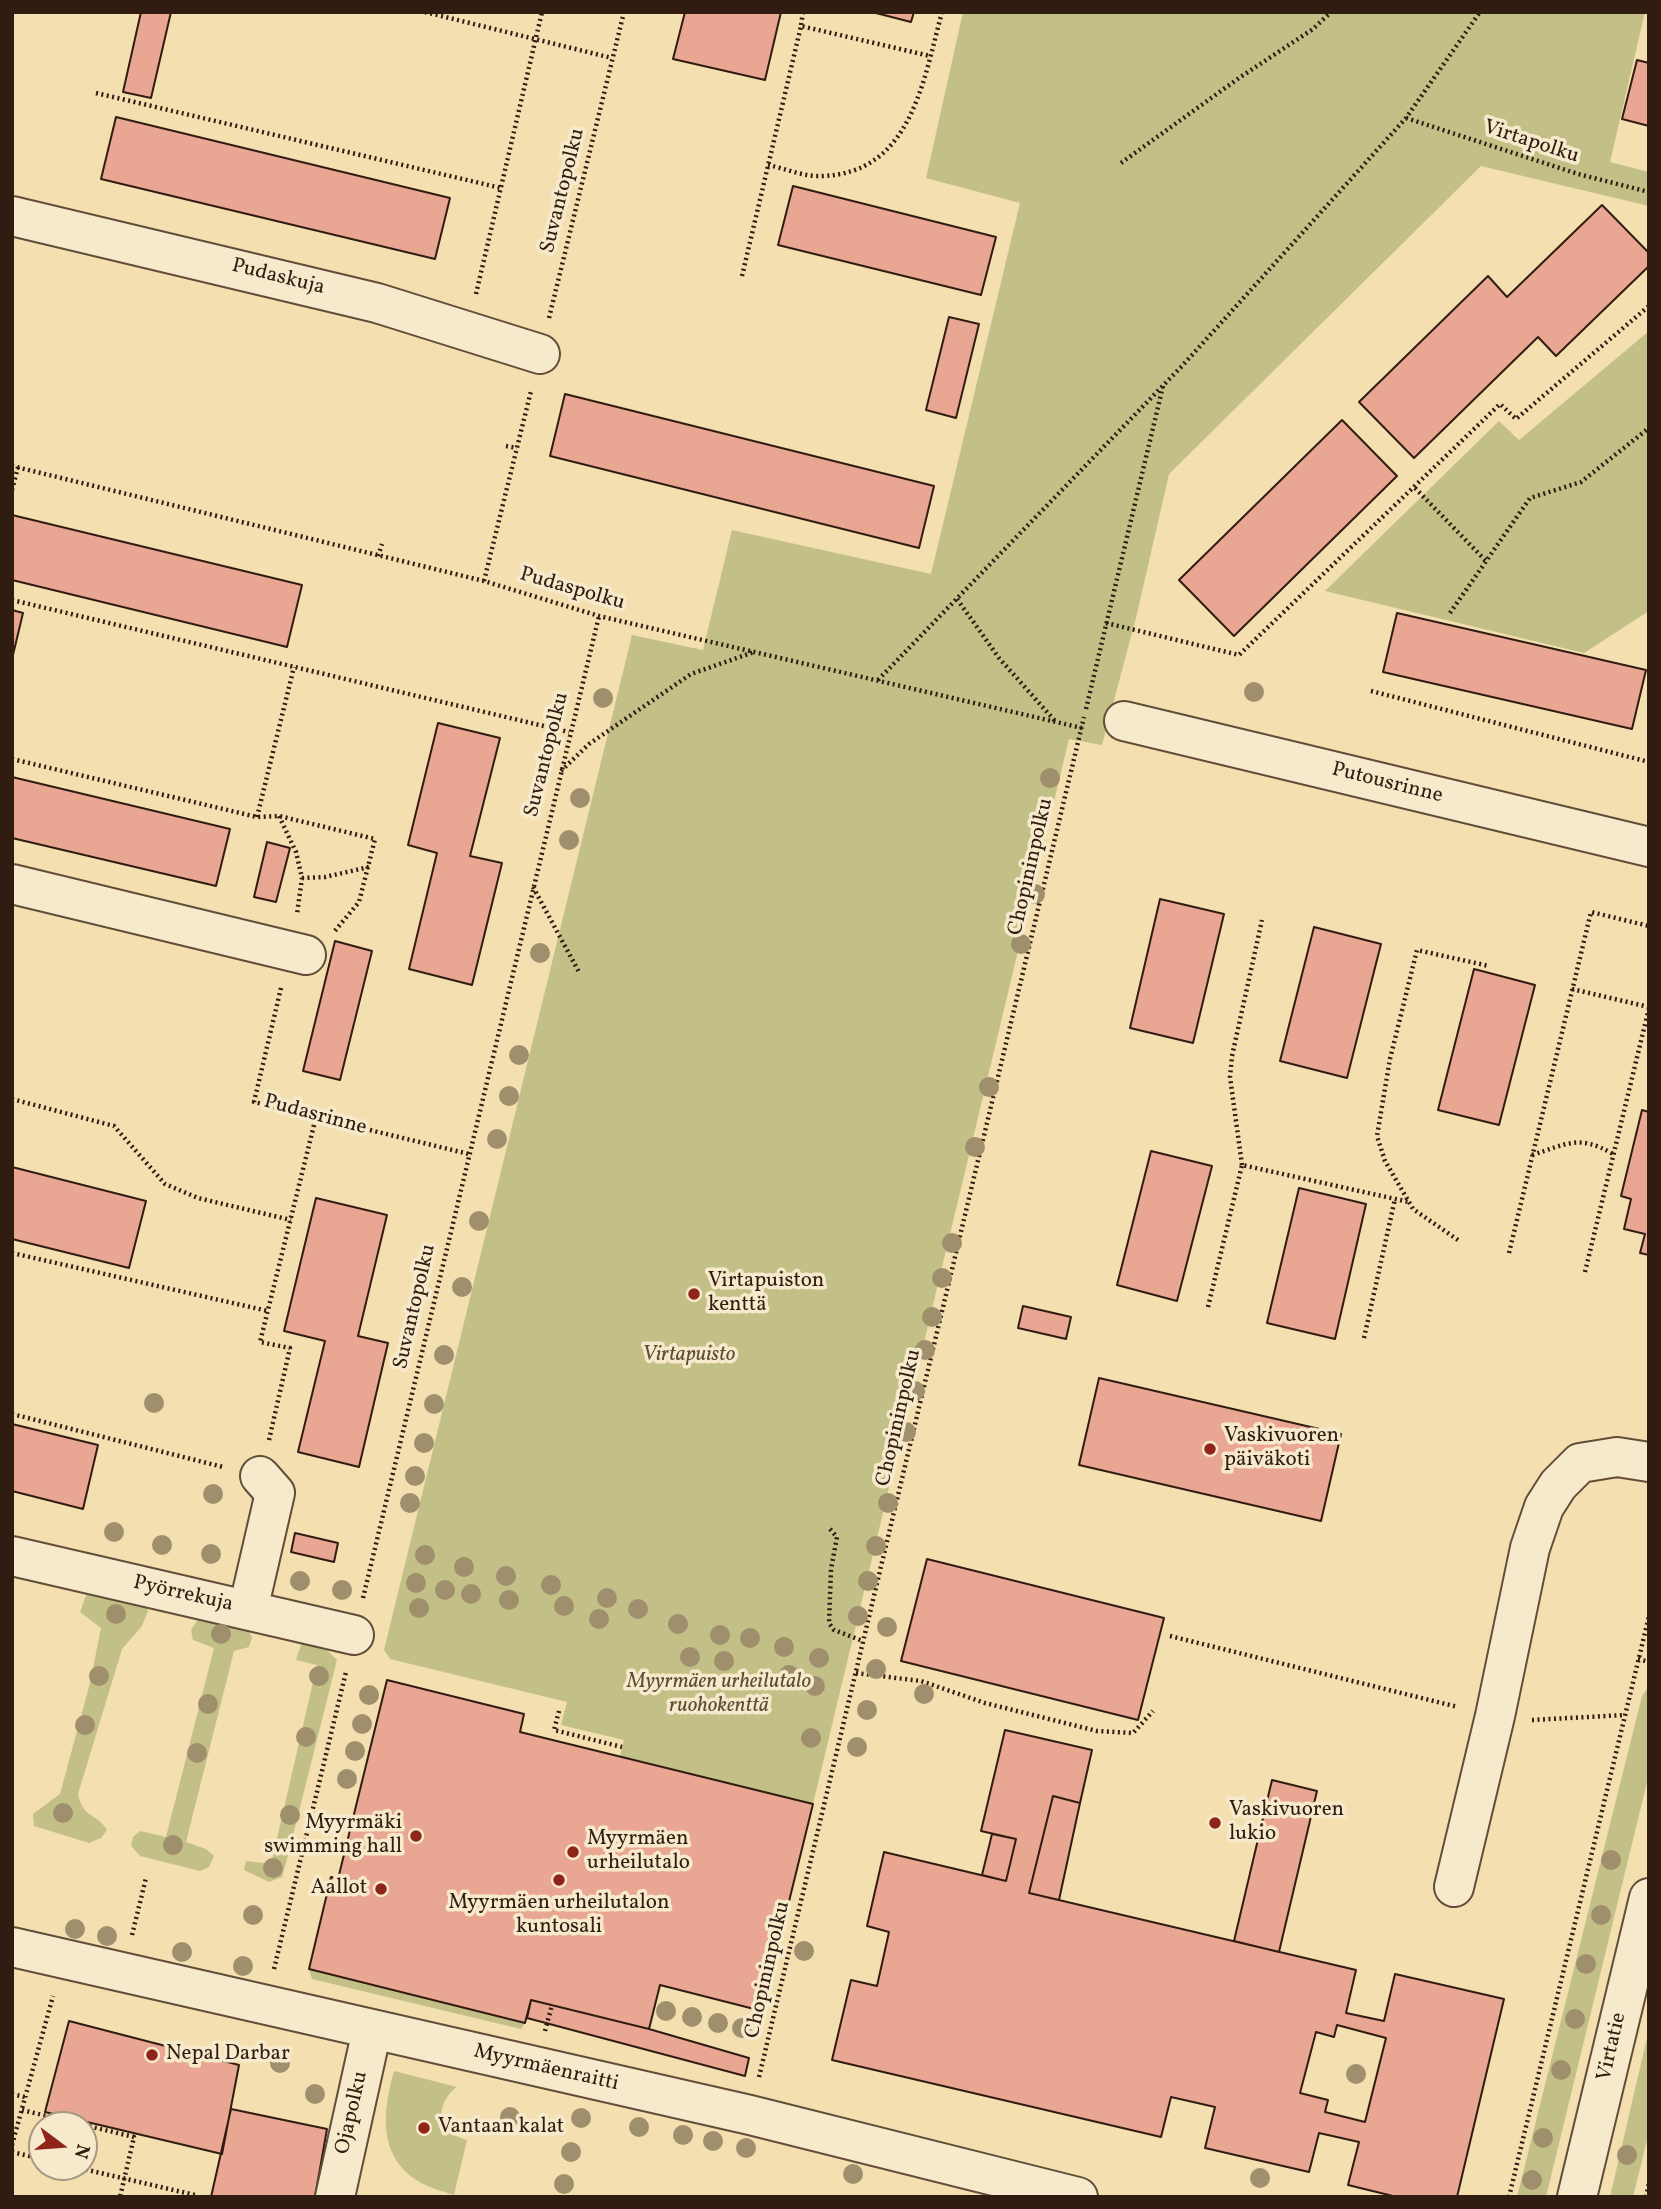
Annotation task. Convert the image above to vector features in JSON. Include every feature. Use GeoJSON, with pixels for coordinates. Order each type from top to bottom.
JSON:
{"type":"FeatureCollection","features":[{"type":"Feature","properties":{"kind":"street","name":"Pudaskuja"},"geometry":{"type":"LineString","coordinates":[[12,216],[377,303],[540,354]]}},
{"type":"Feature","properties":{"kind":"street","name":"Putousrinne"},"geometry":{"type":"LineString","coordinates":[[1124,721],[1649,847]]}},
{"type":"Feature","properties":{"kind":"street"},"geometry":{"type":"LineString","coordinates":[[12,884],[247,941],[297,944]]}},
{"type":"Feature","properties":{"kind":"street"},"geometry":{"type":"LineString","coordinates":[[1454,1887],[1495,1716],[1531,1548],[1544,1507],[1558,1485],[1580,1464],[1617,1457],[1649,1462]]}},
{"type":"Feature","properties":{"kind":"street"},"geometry":{"type":"LineString","coordinates":[[247,1610],[275,1493],[260,1476]]}},
{"type":"Feature","properties":{"kind":"street","name":"Pyörrekuja"},"geometry":{"type":"LineString","coordinates":[[12,1556],[354,1635]]}},
{"type":"Feature","properties":{"kind":"street","name":"Virtatie"},"geometry":{"type":"LineString","coordinates":[[1577,2197],[1649,1898]]}},
{"type":"Feature","properties":{"kind":"street","name":"Myyrmäenraitti"},"geometry":{"type":"LineString","coordinates":[[12,1947],[751,2116],[1078,2197]]}},
{"type":"Feature","properties":{"kind":"street","name":"Ojapolku"},"geometry":{"type":"LineString","coordinates":[[335,2197],[372,2030]]}},
{"type":"Feature","properties":{"kind":"path"},"geometry":{"type":"LineString","coordinates":[[425,12],[612,58]]}},
{"type":"Feature","properties":{"kind":"path"},"geometry":{"type":"LineString","coordinates":[[475,299],[542,12]]}},
{"type":"Feature","properties":{"kind":"path","name":"Suvantopolku"},"geometry":{"type":"LineString","coordinates":[[484,581],[624,12]]}},
{"type":"Feature","properties":{"kind":"path"},"geometry":{"type":"LineString","coordinates":[[742,276],[803,12]]}},
{"type":"Feature","properties":{"kind":"path"},"geometry":{"type":"LineString","coordinates":[[768,165],[820,176],[860,170],[893,145],[908,125],[942,12]]}},
{"type":"Feature","properties":{"kind":"path"},"geometry":{"type":"LineString","coordinates":[[1121,163],[1239,78],[1313,29],[1331,12]]}},
{"type":"Feature","properties":{"kind":"path"},"geometry":{"type":"LineString","coordinates":[[878,680],[1163,386],[1406,118],[1480,12]]}},
{"type":"Feature","properties":{"kind":"path"},"geometry":{"type":"LineString","coordinates":[[801,26],[930,56]]}},
{"type":"Feature","properties":{"kind":"path"},"geometry":{"type":"LineString","coordinates":[[96,93],[501,188]]}},
{"type":"Feature","properties":{"kind":"path","name":"Virtapolku"},"geometry":{"type":"LineString","coordinates":[[1406,118],[1567,171],[1649,192]]}},
{"type":"Feature","properties":{"kind":"path"},"geometry":{"type":"LineString","coordinates":[[1106,624],[1239,655],[1500,404],[1516,419],[1649,306]]}},
{"type":"Feature","properties":{"kind":"path","name":"Chopininpolku"},"geometry":{"type":"LineString","coordinates":[[751,2116],[1163,386]]}},
{"type":"Feature","properties":{"kind":"path"},"geometry":{"type":"LineString","coordinates":[[1450,613],[1530,498],[1581,482],[1649,428]]}},
{"type":"Feature","properties":{"kind":"path"},"geometry":{"type":"LineString","coordinates":[[506,446],[517,448]]}},
{"type":"Feature","properties":{"kind":"path"},"geometry":{"type":"LineString","coordinates":[[12,490],[15,466]]}},
{"type":"Feature","properties":{"kind":"path","name":"Pudaspolku"},"geometry":{"type":"LineString","coordinates":[[15,466],[484,581],[599,616],[1081,729],[1124,721]]}},
{"type":"Feature","properties":{"kind":"path"},"geometry":{"type":"LineString","coordinates":[[1415,488],[1486,561]]}},
{"type":"Feature","properties":{"kind":"path"},"geometry":{"type":"LineString","coordinates":[[379,556],[382,544]]}},
{"type":"Feature","properties":{"kind":"path"},"geometry":{"type":"LineString","coordinates":[[957,599],[999,657],[1056,723]]}},
{"type":"Feature","properties":{"kind":"path"},"geometry":{"type":"LineString","coordinates":[[12,600],[569,732]]}},
{"type":"Feature","properties":{"kind":"path","name":"Suvantopolku"},"geometry":{"type":"LineString","coordinates":[[266,2005],[569,732],[599,616]]}},
{"type":"Feature","properties":{"kind":"path"},"geometry":{"type":"LineString","coordinates":[[560,772],[589,744],[691,674],[754,652]]}},
{"type":"Feature","properties":{"kind":"path"},"geometry":{"type":"LineString","coordinates":[[257,817],[294,667]]}},
{"type":"Feature","properties":{"kind":"path"},"geometry":{"type":"LineString","coordinates":[[1371,691],[1649,762]]}},
{"type":"Feature","properties":{"kind":"path"},"geometry":{"type":"LineString","coordinates":[[12,759],[257,817],[279,816],[375,839],[359,902],[337,930],[297,944],[302,878],[296,852],[279,816]]}},
{"type":"Feature","properties":{"kind":"path"},"geometry":{"type":"LineString","coordinates":[[302,878],[325,877],[369,867]]}},
{"type":"Feature","properties":{"kind":"path"},"geometry":{"type":"LineString","coordinates":[[533,887],[579,972]]}},
{"type":"Feature","properties":{"kind":"path"},"geometry":{"type":"LineString","coordinates":[[1508,1253],[1591,912],[1649,926]]}},
{"type":"Feature","properties":{"kind":"path"},"geometry":{"type":"LineString","coordinates":[[1209,1307],[1242,1165],[1233,1105],[1231,1066],[1262,920]]}},
{"type":"Feature","properties":{"kind":"path","name":"Pudasrinne"},"geometry":{"type":"LineString","coordinates":[[297,944],[254,1102],[469,1154]]}},
{"type":"Feature","properties":{"kind":"path"},"geometry":{"type":"LineString","coordinates":[[1458,1240],[1413,1209],[1385,1161],[1377,1136],[1390,1059],[1417,950],[1489,966]]}},
{"type":"Feature","properties":{"kind":"path"},"geometry":{"type":"LineString","coordinates":[[1572,989],[1649,1007],[1585,1272]]}},
{"type":"Feature","properties":{"kind":"path"},"geometry":{"type":"LineString","coordinates":[[12,1099],[114,1125],[165,1184],[198,1198],[291,1220]]}},
{"type":"Feature","properties":{"kind":"path"},"geometry":{"type":"LineString","coordinates":[[12,1414],[260,1476],[290,1348],[260,1342],[316,1117]]}},
{"type":"Feature","properties":{"kind":"path"},"geometry":{"type":"LineString","coordinates":[[1532,1155],[1578,1141],[1595,1143],[1613,1154]]}},
{"type":"Feature","properties":{"kind":"path"},"geometry":{"type":"LineString","coordinates":[[1242,1165],[1410,1203]]}},
{"type":"Feature","properties":{"kind":"path"},"geometry":{"type":"LineString","coordinates":[[1364,1338],[1395,1199]]}},
{"type":"Feature","properties":{"kind":"path"},"geometry":{"type":"LineString","coordinates":[[12,1253],[268,1311]]}},
{"type":"Feature","properties":{"kind":"path"},"geometry":{"type":"LineString","coordinates":[[830,1529],[837,1537],[831,1569],[829,1623],[834,1630],[863,1641]]}},
{"type":"Feature","properties":{"kind":"path"},"geometry":{"type":"LineString","coordinates":[[1509,2197],[1649,1616]]}},
{"type":"Feature","properties":{"kind":"path"},"geometry":{"type":"LineString","coordinates":[[1171,1636],[1495,1716],[1537,1720],[1625,1715]]}},
{"type":"Feature","properties":{"kind":"path"},"geometry":{"type":"LineString","coordinates":[[1638,1659],[1649,1662]]}},
{"type":"Feature","properties":{"kind":"path"},"geometry":{"type":"LineString","coordinates":[[856,1672],[921,1681],[985,1703],[1097,1731],[1133,1733],[1153,1711]]}},
{"type":"Feature","properties":{"kind":"path"},"geometry":{"type":"LineString","coordinates":[[559,1711],[554,1730],[622,1747]]}},
{"type":"Feature","properties":{"kind":"path"},"geometry":{"type":"LineString","coordinates":[[122,1972],[146,1878]]}},
{"type":"Feature","properties":{"kind":"path"},"geometry":{"type":"LineString","coordinates":[[12,2145],[63,1958]]}},
{"type":"Feature","properties":{"kind":"path"},"geometry":{"type":"LineString","coordinates":[[12,2094],[26,2097]]}},
{"type":"Feature","properties":{"kind":"path"},"geometry":{"type":"LineString","coordinates":[[22,2110],[28,2111]]}},
{"type":"Feature","properties":{"kind":"path"},"geometry":{"type":"LineString","coordinates":[[98,2128],[134,2137],[120,2197]]}},
{"type":"Feature","properties":{"kind":"path"},"geometry":{"type":"LineString","coordinates":[[98,2173],[195,2195]]}},
{"type":"Feature","properties":{"kind":"path"},"geometry":{"type":"LineString","coordinates":[[1646,2197],[1649,2183]]}},
{"type":"Feature","properties":{"kind":"green space","name":"Virtapuisto"},"geometry":{"type":"Polygon","coordinates":[[[963,12],[1645,12],[1610,162],[1649,172],[1649,206],[1481,166],[1169,474],[1136,618],[1102,745],[1069,739],[813,1804],[620,1756],[624,1740],[561,1725],[567,1702],[390,1659],[384,1650],[632,635],[703,650],[732,530],[931,574],[1020,203],[926,178],[963,12]]]}},
{"type":"Feature","properties":{"kind":"green space"},"geometry":{"type":"Polygon","coordinates":[[[1649,331],[1649,611],[1584,653],[1325,591],[1499,421],[1519,440],[1649,331]]]}},
{"type":"Feature","properties":{"kind":"green space"},"geometry":{"type":"Polygon","coordinates":[[[87,1593],[147,1606],[148,1611],[142,1626],[122,1649],[78,1794],[83,1808],[107,1830],[101,1838],[89,1843],[34,1826],[33,1814],[60,1794],[90,1683],[101,1628],[80,1612],[87,1593]]]}},
{"type":"Feature","properties":{"kind":"green space"},"geometry":{"type":"Polygon","coordinates":[[[197,1621],[248,1630],[252,1637],[249,1647],[234,1651],[186,1842],[206,1849],[214,1856],[209,1867],[200,1871],[140,1856],[131,1846],[133,1837],[140,1831],[166,1837],[214,1648],[193,1640],[191,1630],[197,1621]]]}},
{"type":"Feature","properties":{"kind":"green space"},"geometry":{"type":"Polygon","coordinates":[[[302,1642],[325,1648],[337,1660],[282,1877],[269,1882],[244,1870],[246,1861],[271,1864],[317,1665],[296,1660],[302,1642]]]}},
{"type":"Feature","properties":{"kind":"green space"},"geometry":{"type":"Polygon","coordinates":[[[1649,1686],[1649,1774],[1546,2197],[1517,2197],[1642,1696],[1649,1686]]]}},
{"type":"Feature","properties":{"kind":"green space"},"geometry":{"type":"Polygon","coordinates":[[[309,1969],[525,2023],[521,2029],[312,1979],[309,1969]]]}},
{"type":"Feature","properties":{"kind":"green space"},"geometry":{"type":"Polygon","coordinates":[[[1649,2029],[1649,2132],[1633,2197],[1610,2197],[1649,2029]]]}},
{"type":"Feature","properties":{"kind":"green space"},"geometry":{"type":"Polygon","coordinates":[[[394,2071],[457,2087],[444,2102],[441,2115],[445,2128],[450,2133],[467,2140],[454,2195],[418,2181],[395,2158],[386,2131],[387,2101],[394,2071]]]}},
{"type":"Feature","properties":{"kind":"building"},"geometry":{"type":"Polygon","coordinates":[[[141,12],[171,12],[151,98],[123,92],[141,12]]]}},
{"type":"Feature","properties":{"kind":"building"},"geometry":{"type":"Polygon","coordinates":[[[685,12],[781,12],[765,80],[673,59],[685,12]]]}},
{"type":"Feature","properties":{"kind":"building"},"geometry":{"type":"Polygon","coordinates":[[[872,12],[914,12],[911,22],[872,12]]]}},
{"type":"Feature","properties":{"kind":"building"},"geometry":{"type":"Polygon","coordinates":[[[1637,60],[1649,63],[1649,126],[1622,119],[1637,60]]]}},
{"type":"Feature","properties":{"kind":"building"},"geometry":{"type":"Polygon","coordinates":[[[116,117],[450,198],[435,259],[101,179],[116,117]]]}},
{"type":"Feature","properties":{"kind":"building"},"geometry":{"type":"Polygon","coordinates":[[[793,186],[996,237],[981,295],[778,245],[793,186]]]}},
{"type":"Feature","properties":{"kind":"building"},"geometry":{"type":"Polygon","coordinates":[[[1602,205],[1649,253],[1649,266],[1556,356],[1538,337],[1414,458],[1359,402],[1488,276],[1507,297],[1602,205]]]}},
{"type":"Feature","properties":{"kind":"building"},"geometry":{"type":"Polygon","coordinates":[[[949,317],[979,324],[956,418],[926,410],[949,317]]]}},
{"type":"Feature","properties":{"kind":"building"},"geometry":{"type":"Polygon","coordinates":[[[565,394],[934,486],[919,548],[550,456],[565,394]]]}},
{"type":"Feature","properties":{"kind":"building"},"geometry":{"type":"Polygon","coordinates":[[[1342,420],[1397,476],[1234,636],[1179,580],[1342,420]]]}},
{"type":"Feature","properties":{"kind":"building"},"geometry":{"type":"Polygon","coordinates":[[[12,515],[302,585],[287,647],[12,580],[12,515]]]}},
{"type":"Feature","properties":{"kind":"building"},"geometry":{"type":"Polygon","coordinates":[[[12,610],[23,613],[12,659],[12,610]]]}},
{"type":"Feature","properties":{"kind":"building"},"geometry":{"type":"Polygon","coordinates":[[[1397,613],[1646,670],[1632,729],[1383,672],[1397,613]]]}},
{"type":"Feature","properties":{"kind":"building"},"geometry":{"type":"Polygon","coordinates":[[[438,723],[500,738],[470,856],[502,863],[472,985],[409,969],[437,853],[408,845],[438,723]]]}},
{"type":"Feature","properties":{"kind":"building"},"geometry":{"type":"Polygon","coordinates":[[[12,777],[230,829],[216,886],[12,838],[12,777]]]}},
{"type":"Feature","properties":{"kind":"building"},"geometry":{"type":"Polygon","coordinates":[[[267,842],[290,848],[276,902],[254,897],[267,842]]]}},
{"type":"Feature","properties":{"kind":"building"},"geometry":{"type":"Polygon","coordinates":[[[1160,899],[1224,914],[1193,1043],[1130,1028],[1160,899]]]}},
{"type":"Feature","properties":{"kind":"building"},"geometry":{"type":"Polygon","coordinates":[[[1314,927],[1381,944],[1347,1078],[1280,1061],[1314,927]]]}},
{"type":"Feature","properties":{"kind":"building"},"geometry":{"type":"Polygon","coordinates":[[[335,941],[372,951],[340,1080],[303,1071],[335,941]]]}},
{"type":"Feature","properties":{"kind":"building"},"geometry":{"type":"Polygon","coordinates":[[[1474,969],[1535,985],[1499,1125],[1438,1110],[1474,969]]]}},
{"type":"Feature","properties":{"kind":"building"},"geometry":{"type":"Polygon","coordinates":[[[1642,1110],[1649,1112],[1649,1255],[1640,1253],[1645,1234],[1624,1229],[1631,1199],[1621,1196],[1642,1110]]]}},
{"type":"Feature","properties":{"kind":"building"},"geometry":{"type":"Polygon","coordinates":[[[1151,1151],[1212,1166],[1177,1301],[1117,1285],[1151,1151]]]}},
{"type":"Feature","properties":{"kind":"building"},"geometry":{"type":"Polygon","coordinates":[[[12,1167],[146,1201],[129,1268],[12,1239],[12,1167]]]}},
{"type":"Feature","properties":{"kind":"building"},"geometry":{"type":"Polygon","coordinates":[[[1299,1188],[1366,1204],[1335,1339],[1267,1323],[1299,1188]]]}},
{"type":"Feature","properties":{"kind":"building"},"geometry":{"type":"Polygon","coordinates":[[[316,1198],[387,1215],[358,1336],[388,1343],[359,1467],[298,1452],[325,1341],[284,1331],[316,1198]]]}},
{"type":"Feature","properties":{"kind":"building"},"geometry":{"type":"Polygon","coordinates":[[[1023,1306],[1071,1317],[1066,1339],[1018,1328],[1023,1306]]]}},
{"type":"Feature","properties":{"kind":"building","name":"Vaskivuoren päiväkoti"},"geometry":{"type":"Polygon","coordinates":[[[1099,1378],[1341,1434],[1321,1521],[1079,1465],[1099,1378]]]}},
{"type":"Feature","properties":{"kind":"building"},"geometry":{"type":"Polygon","coordinates":[[[12,1424],[98,1445],[83,1509],[12,1491],[12,1424]]]}},
{"type":"Feature","properties":{"kind":"building"},"geometry":{"type":"Polygon","coordinates":[[[295,1533],[338,1543],[334,1562],[291,1552],[295,1533]]]}},
{"type":"Feature","properties":{"kind":"building"},"geometry":{"type":"Polygon","coordinates":[[[927,1559],[1164,1618],[1138,1720],[901,1661],[927,1559]]]}},
{"type":"Feature","properties":{"kind":"building","name":"Myyrmäen urheilutalo"},"geometry":{"type":"Polygon","coordinates":[[[387,1680],[524,1714],[520,1732],[813,1804],[762,2011],[660,1985],[649,2029],[531,2000],[525,2023],[309,1969],[331,1877],[338,1879],[387,1680]]]}},
{"type":"Feature","properties":{"kind":"building"},"geometry":{"type":"Polygon","coordinates":[[[1005,1730],[1092,1750],[1080,1803],[1053,1796],[1029,1893],[1356,1970],[1346,2013],[1384,2021],[1395,1974],[1504,1999],[1457,2197],[1397,2197],[1348,2185],[1359,2142],[1319,2133],[1309,2172],[1205,2148],[1215,2107],[1171,2097],[1161,2137],[832,2060],[851,1980],[877,1986],[889,1932],[867,1926],[884,1852],[1006,1881],[1016,1839],[981,1831],[1005,1730]],[[1337,2025],[1334,2037],[1316,2032],[1300,2093],[1328,2100],[1325,2112],[1365,2122],[1386,2038],[1337,2025]]]}},
{"type":"Feature","properties":{"kind":"building"},"geometry":{"type":"Polygon","coordinates":[[[1272,1780],[1317,1791],[1279,1952],[1234,1941],[1272,1780]]]}},
{"type":"Feature","properties":{"kind":"building"},"geometry":{"type":"Polygon","coordinates":[[[1053,1796],[1080,1803],[1059,1900],[1029,1893],[1053,1796]]]}},
{"type":"Feature","properties":{"kind":"building"},"geometry":{"type":"Polygon","coordinates":[[[992,1834],[1016,1839],[1006,1881],[982,1875],[992,1834]]]}},
{"type":"Feature","properties":{"kind":"building"},"geometry":{"type":"Polygon","coordinates":[[[531,2000],[649,2029],[749,2058],[745,2076],[527,2018],[531,2000]]]}},
{"type":"Feature","properties":{"kind":"building"},"geometry":{"type":"Polygon","coordinates":[[[69,2021],[239,2065],[222,2154],[98,2125],[98,2111],[45,2111],[69,2021]]]}},
{"type":"Feature","properties":{"kind":"building"},"geometry":{"type":"Polygon","coordinates":[[[231,2109],[327,2129],[315,2197],[211,2197],[231,2109]]]}},
{"type":"Feature","properties":{"kind":"place","name":"Virtapuiston kenttä"},"geometry":{"type":"Point","coordinates":[694,1294]}},
{"type":"Feature","properties":{"kind":"place","name":"Vaskivuoren päiväkoti"},"geometry":{"type":"Point","coordinates":[1210,1449]}},
{"type":"Feature","properties":{"kind":"place","name":"Vaskivuoren lukio"},"geometry":{"type":"Point","coordinates":[1215,1823]}},
{"type":"Feature","properties":{"kind":"place","name":"Myyrmäki swimming hall"},"geometry":{"type":"Point","coordinates":[416,1836]}},
{"type":"Feature","properties":{"kind":"place","name":"Myyrmäen urheilutalo"},"geometry":{"type":"Point","coordinates":[573,1852]}},
{"type":"Feature","properties":{"kind":"place","name":"Myyrmäen urheilutalon kuntosali"},"geometry":{"type":"Point","coordinates":[559,1880]}},
{"type":"Feature","properties":{"kind":"place","name":"Aallot"},"geometry":{"type":"Point","coordinates":[381,1889]}},
{"type":"Feature","properties":{"kind":"place","name":"Nepal Darbar"},"geometry":{"type":"Point","coordinates":[152,2055]}},
{"type":"Feature","properties":{"kind":"place","name":"Vantaan kalat"},"geometry":{"type":"Point","coordinates":[424,2128]}},
{"type":"Feature","properties":{"kind":"park label","name":"Myyrmäen urheilutalo ruohokenttä"},"geometry":{"type":"Point","coordinates":[719,1695]}}]}
